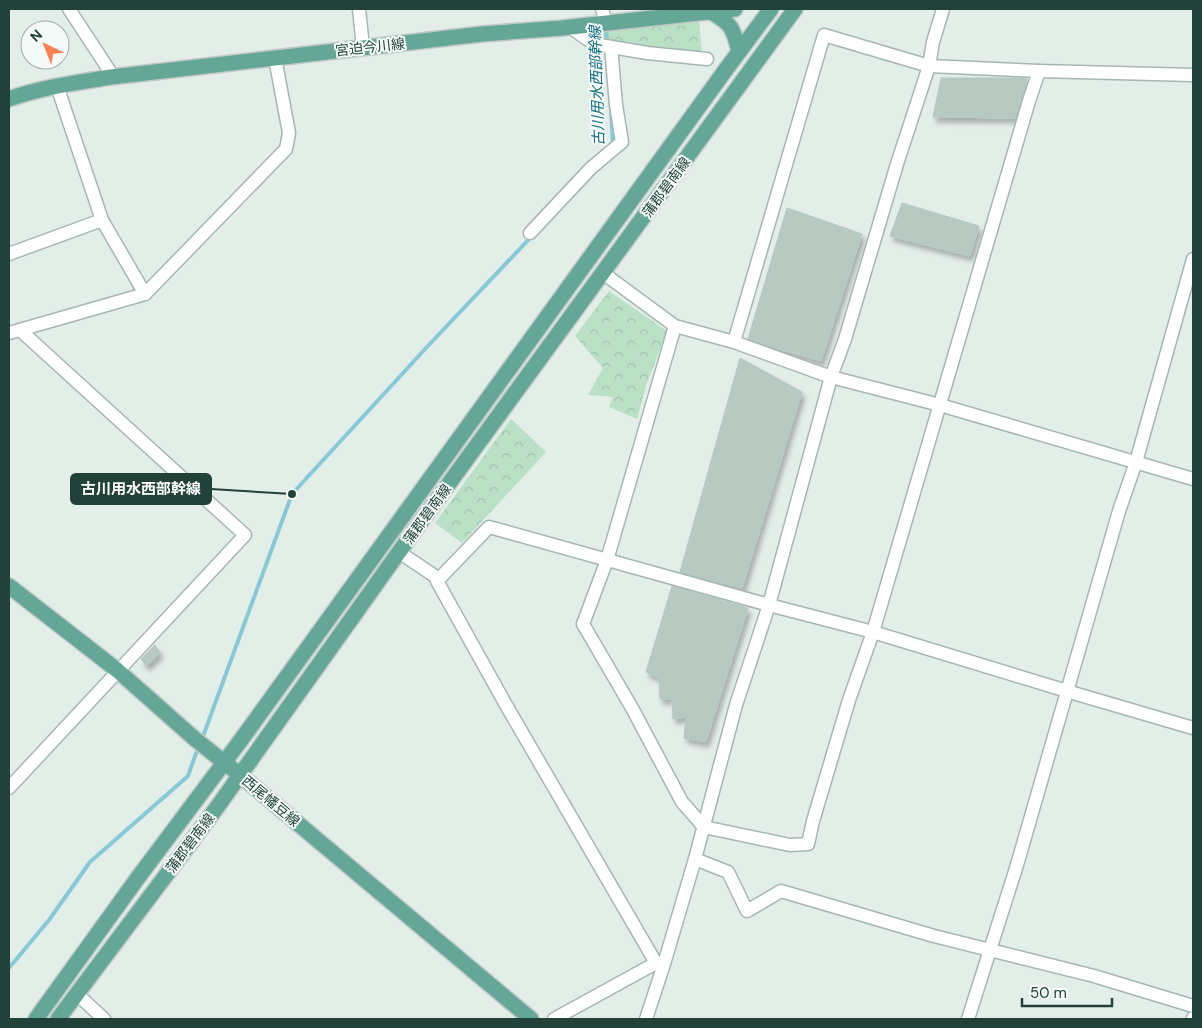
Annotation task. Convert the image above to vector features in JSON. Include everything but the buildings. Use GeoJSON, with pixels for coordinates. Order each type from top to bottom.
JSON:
{"type":"FeatureCollection","features":[{"type":"Feature","properties":{"kind":"main road","name":"宮迫今川線"},"geometry":{"type":"LineString","coordinates":[[9,100],[27,93],[56,86],[111,77],[363,47],[570,27],[604,16],[735,9]]}},
{"type":"Feature","properties":{"kind":"main road","name":"蒲郡碧南線"},"geometry":{"type":"LineString","coordinates":[[36,1019],[137,879],[219,758],[771,9]]}},
{"type":"Feature","properties":{"kind":"main road","name":"蒲郡碧南線"},"geometry":{"type":"LineString","coordinates":[[58,1019],[240,775],[399,552],[795,9]]}},
{"type":"Feature","properties":{"kind":"main road"},"geometry":{"type":"LineString","coordinates":[[706,11],[725,20],[734,31],[739,51]]}},
{"type":"Feature","properties":{"kind":"main road","name":"西尾幡豆線"},"geometry":{"type":"LineString","coordinates":[[9,586],[117,670],[195,739],[531,1019]]}},
{"type":"Feature","properties":{"kind":"street"},"geometry":{"type":"LineString","coordinates":[[69,9],[109,70],[111,77]]}},
{"type":"Feature","properties":{"kind":"street"},"geometry":{"type":"LineString","coordinates":[[358,9],[363,47]]}},
{"type":"Feature","properties":{"kind":"street"},"geometry":{"type":"LineString","coordinates":[[646,1019],[660,964],[695,859],[736,705],[770,605],[831,377],[845,339],[928,66],[943,9]]}},
{"type":"Feature","properties":{"kind":"street"},"geometry":{"type":"LineString","coordinates":[[570,27],[594,44],[655,54],[707,59]]}},
{"type":"Feature","properties":{"kind":"street"},"geometry":{"type":"LineString","coordinates":[[734,342],[824,35],[928,66],[1193,75]]}},
{"type":"Feature","properties":{"kind":"street"},"geometry":{"type":"LineString","coordinates":[[530,233],[591,168],[622,142],[616,105],[611,46]]}},
{"type":"Feature","properties":{"kind":"street"},"geometry":{"type":"LineString","coordinates":[[14,332],[145,294],[286,149],[289,133],[275,58]]}},
{"type":"Feature","properties":{"kind":"street"},"geometry":{"type":"LineString","coordinates":[[675,326],[607,560],[583,624],[632,708],[682,802],[704,827],[790,845],[808,844],[849,700],[873,632],[1039,71]]}},
{"type":"Feature","properties":{"kind":"street"},"geometry":{"type":"LineString","coordinates":[[56,86],[102,220],[145,294]]}},
{"type":"Feature","properties":{"kind":"street"},"geometry":{"type":"LineString","coordinates":[[9,254],[102,220]]}},
{"type":"Feature","properties":{"kind":"street"},"geometry":{"type":"LineString","coordinates":[[968,1019],[991,950],[1119,511],[1136,462],[1193,259]]}},
{"type":"Feature","properties":{"kind":"street"},"geometry":{"type":"LineString","coordinates":[[603,273],[675,326],[734,342],[831,377],[940,404],[1193,479]]}},
{"type":"Feature","properties":{"kind":"street"},"geometry":{"type":"LineString","coordinates":[[9,788],[117,670],[245,535],[14,332]]}},
{"type":"Feature","properties":{"kind":"street"},"geometry":{"type":"LineString","coordinates":[[660,964],[506,705],[437,581],[489,527],[873,632],[1193,728]]}},
{"type":"Feature","properties":{"kind":"street"},"geometry":{"type":"LineString","coordinates":[[399,552],[439,579]]}},
{"type":"Feature","properties":{"kind":"street"},"geometry":{"type":"LineString","coordinates":[[695,859],[728,872],[747,911],[781,891],[934,936],[1094,976],[1193,1006]]}},
{"type":"Feature","properties":{"kind":"street"},"geometry":{"type":"LineString","coordinates":[[554,1019],[660,964]]}},
{"type":"Feature","properties":{"kind":"street"},"geometry":{"type":"LineString","coordinates":[[77,994],[104,1019]]}},
{"type":"Feature","properties":{"kind":"green space"},"geometry":{"type":"Polygon","coordinates":[[[699,21],[702,53],[659,52],[589,39],[589,32],[595,30],[699,21]]]}},
{"type":"Feature","properties":{"kind":"green space"},"geometry":{"type":"Polygon","coordinates":[[[609,291],[667,331],[646,386],[637,419],[609,407],[613,397],[588,395],[603,368],[575,336],[609,291]]]}},
{"type":"Feature","properties":{"kind":"green space"},"geometry":{"type":"Polygon","coordinates":[[[511,419],[546,452],[462,543],[435,523],[511,419]]]}},
{"type":"Feature","properties":{"kind":"waterway","name":"古川用水西部幹線"},"geometry":{"type":"LineString","coordinates":[[606,26],[607,44]]}},
{"type":"Feature","properties":{"kind":"waterway","name":"古川用水西部幹線"},"geometry":{"type":"LineString","coordinates":[[611,108],[613,146]]}},
{"type":"Feature","properties":{"kind":"waterway","name":"古川用水西部幹線"},"geometry":{"type":"LineString","coordinates":[[202,739],[292,494],[532,236]]}},
{"type":"Feature","properties":{"kind":"waterway","name":"古川用水西部幹線"},"geometry":{"type":"LineString","coordinates":[[9,968],[49,920],[90,862],[188,776],[198,748]]}},
{"type":"Feature","properties":{"kind":"place","name":"古川用水西部幹線"},"geometry":{"type":"Point","coordinates":[292,494]}}]}
